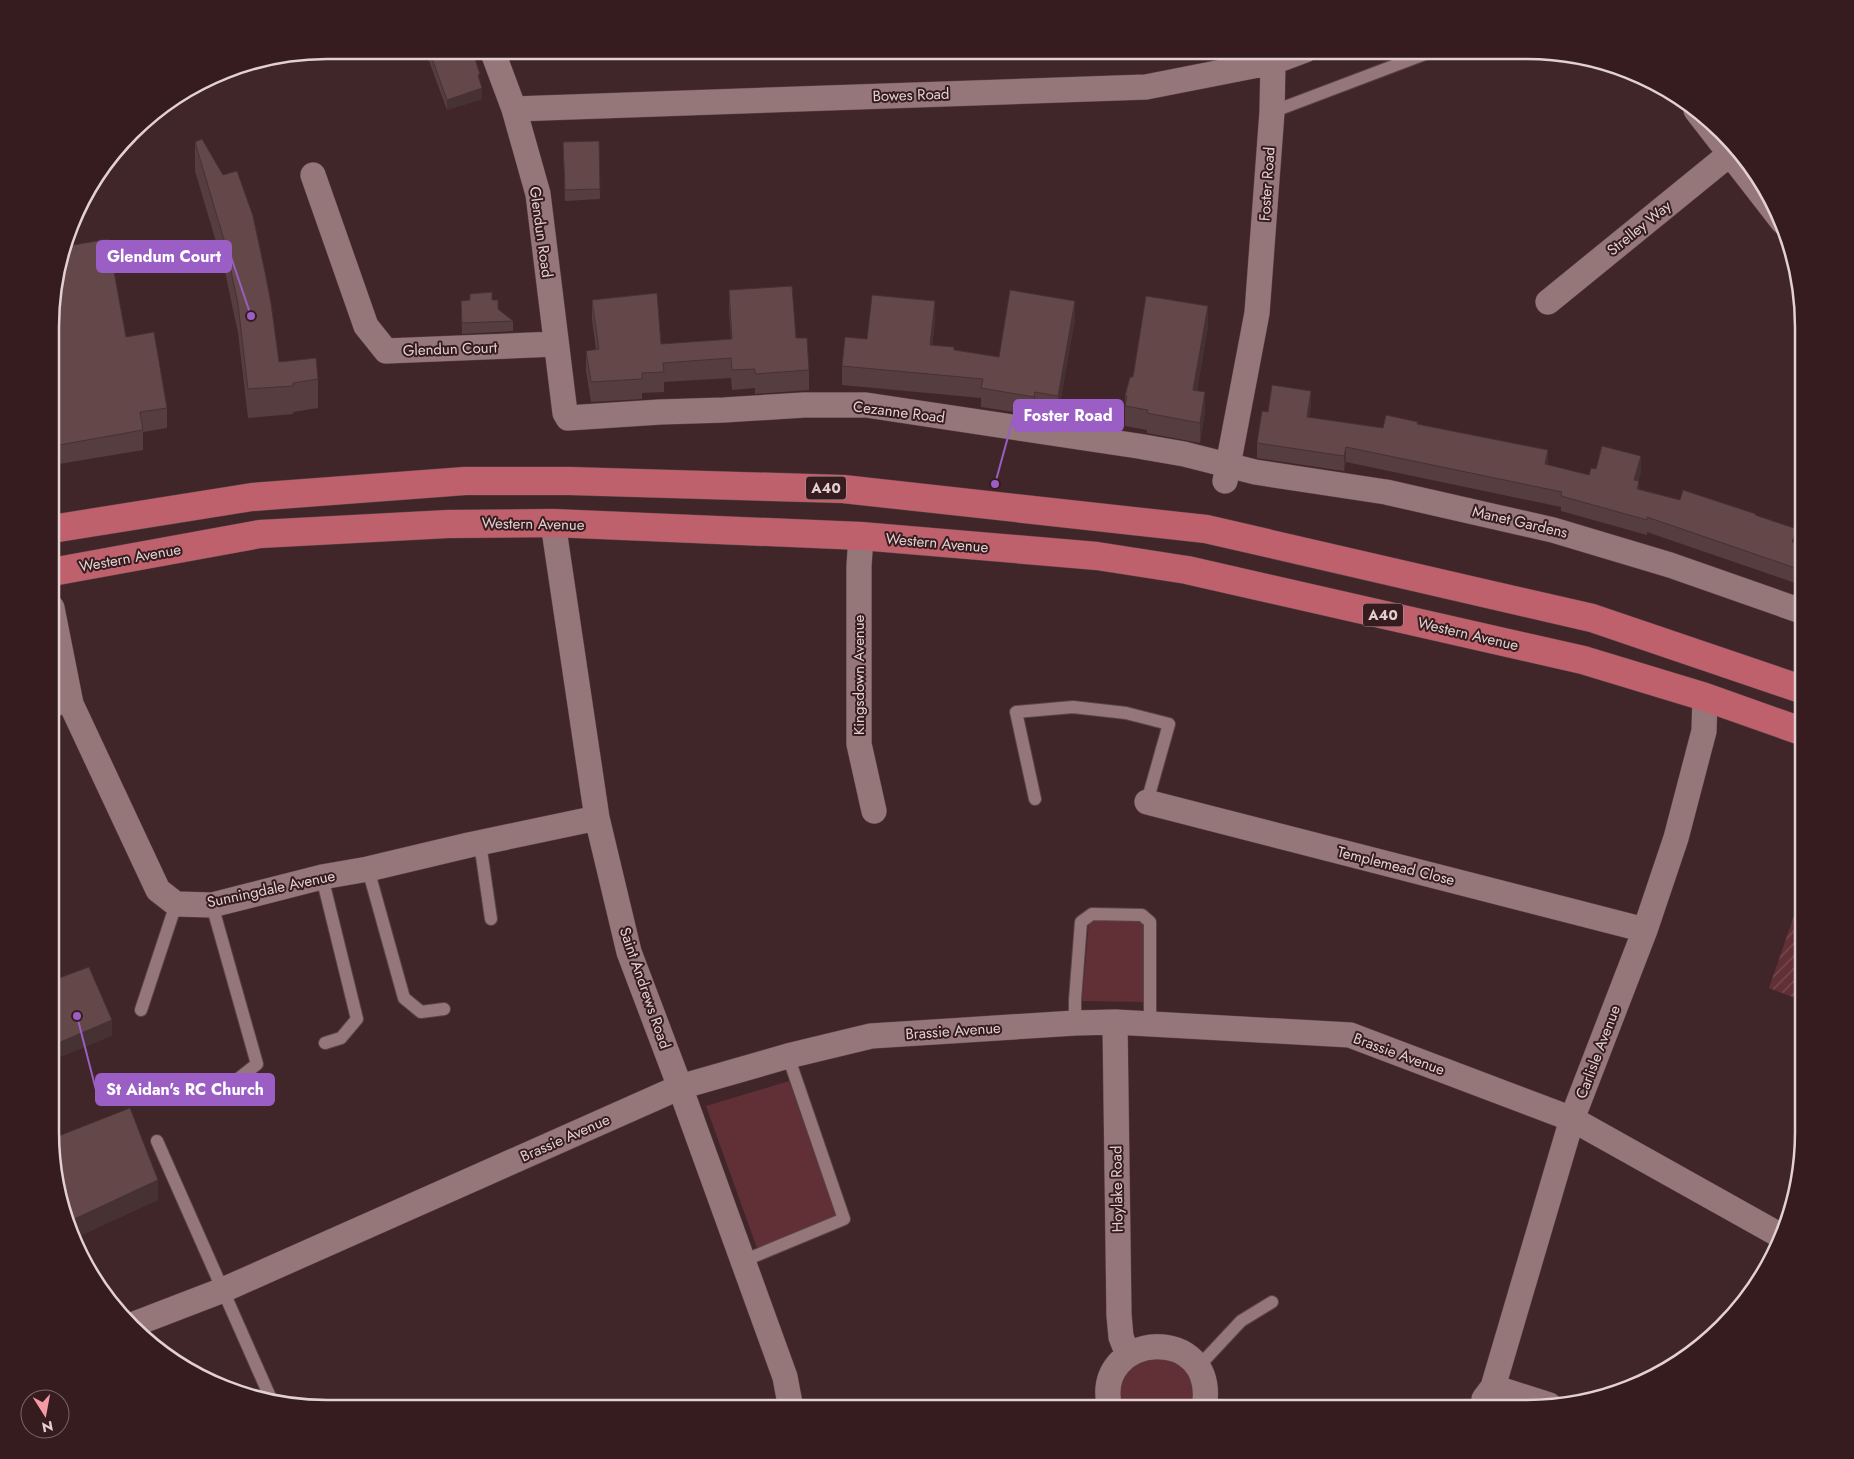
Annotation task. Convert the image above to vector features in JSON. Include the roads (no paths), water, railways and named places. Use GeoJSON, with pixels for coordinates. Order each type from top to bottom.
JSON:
{"type":"FeatureCollection","features":[{"type":"Feature","properties":{"kind":"highway","name":"A40"},"geometry":{"type":"LineString","coordinates":[[59,529],[252,497],[465,481],[570,481],[843,489],[1206,529],[1592,618],[1795,687]]}},
{"type":"Feature","properties":{"kind":"highway","name":"Western Avenue"},"geometry":{"type":"LineString","coordinates":[[59,571],[260,534],[448,524],[553,523],[861,536],[1097,556],[1187,570],[1583,660],[1705,697],[1795,729]]}},
{"type":"Feature","properties":{"kind":"street","name":"Glendun Road"},"geometry":{"type":"LineString","coordinates":[[495,59],[514,109],[538,194],[565,413],[568,418]]}},
{"type":"Feature","properties":{"kind":"street","name":"Bowes Road"},"geometry":{"type":"LineString","coordinates":[[514,109],[1146,87],[1282,59]]}},
{"type":"Feature","properties":{"kind":"street","name":"Foster Road"},"geometry":{"type":"LineString","coordinates":[[1226,474],[1257,313],[1274,62]]}},
{"type":"Feature","properties":{"kind":"street"},"geometry":{"type":"LineString","coordinates":[[1725,146],[1751,179]]}},
{"type":"Feature","properties":{"kind":"street","name":"Strelley Way"},"geometry":{"type":"LineString","coordinates":[[1548,302],[1731,153]]}},
{"type":"Feature","properties":{"kind":"street","name":"Glendun Court"},"geometry":{"type":"LineString","coordinates":[[313,175],[366,326],[386,351],[556,344]]}},
{"type":"Feature","properties":{"kind":"street","name":"Cezanne Road"},"geometry":{"type":"LineString","coordinates":[[568,418],[804,405],[866,405],[1184,454],[1226,474]]}},
{"type":"Feature","properties":{"kind":"street","name":"Manet Gardens"},"geometry":{"type":"LineString","coordinates":[[1226,474],[1255,472],[1386,492],[1553,530],[1670,565],[1795,609]]}},
{"type":"Feature","properties":{"kind":"street","name":"Saint Andrews Road"},"geometry":{"type":"LineString","coordinates":[[553,523],[597,818],[629,952],[680,1086],[785,1377],[789,1400]]}},
{"type":"Feature","properties":{"kind":"street","name":"Kingsdown Avenue"},"geometry":{"type":"LineString","coordinates":[[861,536],[858,576],[859,744],[874,811]]}},
{"type":"Feature","properties":{"kind":"street"},"geometry":{"type":"LineString","coordinates":[[59,686],[61,708],[158,890],[176,904]]}},
{"type":"Feature","properties":{"kind":"street","name":"Carlisle Avenue"},"geometry":{"type":"LineString","coordinates":[[1492,1398],[1572,1119],[1645,930],[1676,838],[1702,741],[1705,697]]}},
{"type":"Feature","properties":{"kind":"street","name":"Templemead Close"},"geometry":{"type":"LineString","coordinates":[[1147,802],[1645,930]]}},
{"type":"Feature","properties":{"kind":"street","name":"Sunningdale Avenue"},"geometry":{"type":"LineString","coordinates":[[176,904],[212,905],[322,877],[368,869],[597,818]]}},
{"type":"Feature","properties":{"kind":"street","name":"Brassie Avenue"},"geometry":{"type":"LineString","coordinates":[[138,1323],[223,1290],[680,1086],[788,1056],[871,1036],[1075,1023],[1116,1022],[1350,1035],[1572,1119],[1776,1233]]}},
{"type":"Feature","properties":{"kind":"street","name":"Hoylake Road"},"geometry":{"type":"LineString","coordinates":[[1116,1022],[1119,1315],[1121,1337],[1128,1355]]}},
{"type":"Feature","properties":{"kind":"street"},"geometry":{"type":"LineString","coordinates":[[1107,1400],[1109,1383],[1116,1367],[1128,1355],[1142,1348],[1157,1345],[1173,1348],[1187,1356],[1198,1367],[1205,1381],[1206,1400]]}},
{"type":"Feature","properties":{"kind":"street"},"geometry":{"type":"LineString","coordinates":[[1492,1398],[1508,1400]]}},
{"type":"Feature","properties":{"kind":"lane"},"geometry":{"type":"LineString","coordinates":[[1272,112],[1409,59]]}},
{"type":"Feature","properties":{"kind":"lane"},"geometry":{"type":"LineString","coordinates":[[1035,799],[1016,712],[1073,707],[1126,713],[1170,724],[1147,802]]}},
{"type":"Feature","properties":{"kind":"lane"},"geometry":{"type":"LineString","coordinates":[[480,843],[491,919]]}},
{"type":"Feature","properties":{"kind":"lane"},"geometry":{"type":"LineString","coordinates":[[368,869],[404,998],[421,1012],[444,1009]]}},
{"type":"Feature","properties":{"kind":"lane"},"geometry":{"type":"LineString","coordinates":[[322,877],[357,1019],[341,1038],[325,1043]]}},
{"type":"Feature","properties":{"kind":"lane"},"geometry":{"type":"LineString","coordinates":[[142,1010],[176,904]]}},
{"type":"Feature","properties":{"kind":"lane"},"geometry":{"type":"LineString","coordinates":[[212,905],[257,1064],[238,1080]]}},
{"type":"Feature","properties":{"kind":"lane"},"geometry":{"type":"LineString","coordinates":[[1075,1023],[1081,922],[1092,914],[1142,915],[1150,922],[1150,1024]]}},
{"type":"Feature","properties":{"kind":"lane"},"geometry":{"type":"LineString","coordinates":[[743,1261],[844,1219],[788,1056]]}},
{"type":"Feature","properties":{"kind":"lane"},"geometry":{"type":"LineString","coordinates":[[157,1141],[269,1393]]}},
{"type":"Feature","properties":{"kind":"lane"},"geometry":{"type":"LineString","coordinates":[[1198,1367],[1241,1321],[1272,1302]]}},
{"type":"Feature","properties":{"kind":"place","name":"Glendum Court"},"geometry":{"type":"Point","coordinates":[251,316]}},
{"type":"Feature","properties":{"kind":"place","name":"Foster Road"},"geometry":{"type":"Point","coordinates":[995,484]}},
{"type":"Feature","properties":{"kind":"place","name":"St Aidan's RC Church"},"geometry":{"type":"Point","coordinates":[77,1016]}}]}
